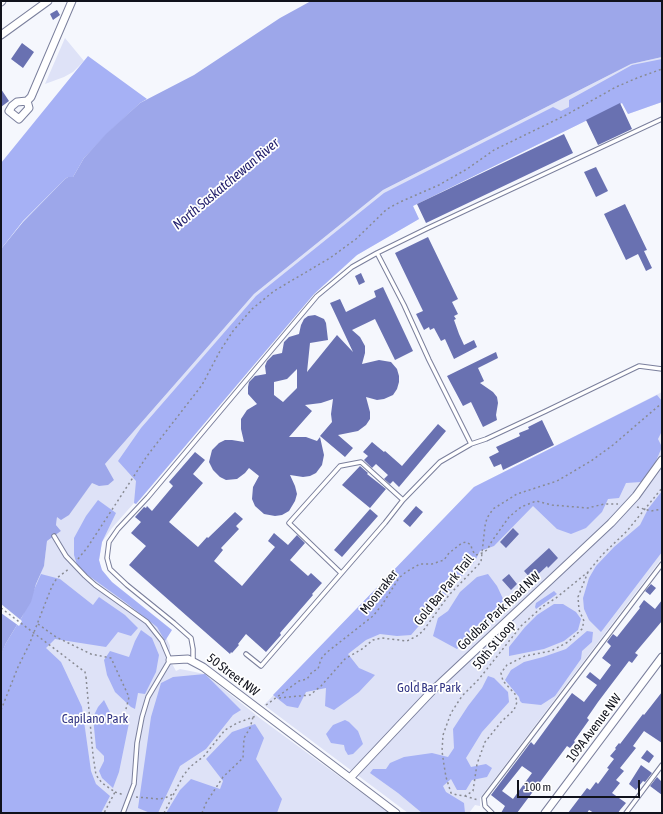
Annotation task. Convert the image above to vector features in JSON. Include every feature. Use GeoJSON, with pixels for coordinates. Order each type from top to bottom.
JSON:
{"type":"FeatureCollection","features":[{"type":"Feature","properties":{"kind":"street"},"geometry":{"type":"LineString","coordinates":[[1,36],[48,1]]}},
{"type":"Feature","properties":{"kind":"street"},"geometry":{"type":"LineString","coordinates":[[27,101],[31,97],[72,1]]}},
{"type":"Feature","properties":{"kind":"street","name":"Goldbar Park Road NW"},"geometry":{"type":"LineString","coordinates":[[350,778],[429,694],[577,555],[628,504],[645,484],[662,460]]}},
{"type":"Feature","properties":{"kind":"street","name":"109A Avenue NW"},"geometry":{"type":"LineString","coordinates":[[545,813],[662,657]]}},
{"type":"Feature","properties":{"kind":"street","name":"50 Street NW"},"geometry":{"type":"LineString","coordinates":[[170,660],[188,659],[203,667],[396,813]]}},
{"type":"Feature","properties":{"kind":"lane"},"geometry":{"type":"LineString","coordinates":[[193,661],[191,638],[110,569],[107,558],[109,542],[118,529],[153,492],[317,296],[352,267],[377,253],[662,119]]}},
{"type":"Feature","properties":{"kind":"lane"},"geometry":{"type":"LineString","coordinates":[[377,253],[404,305],[428,360],[471,444]]}},
{"type":"Feature","properties":{"kind":"lane"},"geometry":{"type":"LineString","coordinates":[[246,654],[261,666],[385,523],[403,500],[440,462],[471,444],[486,439],[639,366],[662,369]]}},
{"type":"Feature","properties":{"kind":"lane"},"geometry":{"type":"LineString","coordinates":[[341,573],[289,523],[340,466],[361,462],[403,500]]}},
{"type":"Feature","properties":{"kind":"lane"},"geometry":{"type":"LineString","coordinates":[[54,536],[66,556],[84,576],[101,590],[147,622],[162,641],[170,660],[148,697],[137,743],[134,784],[123,813]]}},
{"type":"Feature","properties":{"kind":"lane"},"geometry":{"type":"LineString","coordinates":[[492,813],[487,809],[484,798],[662,564]]}},
{"type":"Feature","properties":{"kind":"lane"},"geometry":{"type":"LineString","coordinates":[[415,683],[429,694]]}},
{"type":"Feature","properties":{"kind":"lane"},"geometry":{"type":"LineString","coordinates":[[626,813],[662,765]]}},
{"type":"Feature","properties":{"kind":"path","name":"Gold Bar Park Trail"},"geometry":{"type":"LineString","coordinates":[[266,705],[277,698],[310,695],[321,686],[345,659],[373,640],[382,638],[406,641],[417,636],[423,631],[450,595],[481,562],[485,526],[487,518],[493,509],[517,494],[557,481],[592,461],[608,450],[662,403]]}},
{"type":"Feature","properties":{"kind":"path","name":"50th St Loop"},"geometry":{"type":"LineString","coordinates":[[588,572],[578,597],[579,610],[584,621],[582,629],[568,642],[551,651],[525,656],[507,665],[501,673],[503,681],[515,694],[516,702],[514,710],[502,721],[485,742],[477,764],[473,792],[465,796],[451,793],[446,777],[442,751],[443,735],[451,713],[462,696],[479,679],[521,626],[542,607],[556,598],[588,572],[602,555],[627,531],[662,488]]}},
{"type":"Feature","properties":{"kind":"path"},"geometry":{"type":"LineString","coordinates":[[482,553],[487,550],[509,517],[521,507],[536,501],[552,505],[588,508],[604,504],[628,504],[651,511],[662,509]]}},
{"type":"Feature","properties":{"kind":"path","name":"Moonraker"},"geometry":{"type":"LineString","coordinates":[[277,698],[299,682],[307,679],[312,672],[318,669],[321,659],[326,653],[373,616],[382,605],[399,578],[406,572],[420,564],[432,564],[444,560],[449,553],[462,543],[466,542],[471,545],[472,550],[476,555],[482,553]]}},
{"type":"Feature","properties":{"kind":"path"},"geometry":{"type":"LineString","coordinates":[[1,608],[85,672],[92,755],[96,775],[102,783],[114,792],[129,796],[159,799],[165,798],[174,793]]}},
{"type":"Feature","properties":{"kind":"path"},"geometry":{"type":"LineString","coordinates":[[37,624],[90,654],[111,658],[129,697],[122,721],[107,723],[89,713]]}},
{"type":"Feature","properties":{"kind":"path"},"geometry":{"type":"LineString","coordinates":[[164,813],[183,776],[190,767],[204,756],[225,730],[237,723],[253,718],[250,728],[244,738],[243,758],[223,776],[206,803],[202,813]]}},
{"type":"Feature","properties":{"kind":"path"},"geometry":{"type":"LineString","coordinates":[[104,813],[114,792]]}},
{"type":"Feature","properties":{"kind":"path"},"geometry":{"type":"LineString","coordinates":[[465,796],[484,802]]}},
{"type":"Feature","properties":{"kind":"green space"},"geometry":{"type":"Polygon","coordinates":[[[65,38],[84,61],[73,72],[45,84],[65,38]]]}},
{"type":"Feature","properties":{"kind":"green space"},"geometry":{"type":"Polygon","coordinates":[[[88,56],[147,99],[140,103],[107,134],[84,158],[73,177],[68,177],[65,179],[23,221],[1,249],[1,163],[88,56]]]}},
{"type":"Feature","properties":{"kind":"green space","name":"Capilano Park"},"geometry":{"type":"Polygon","coordinates":[[[662,57],[662,102],[628,114],[622,103],[413,206],[419,219],[357,255],[314,294],[136,504],[134,503],[112,528],[102,542],[99,560],[103,582],[160,624],[170,646],[170,660],[176,671],[180,669],[205,674],[261,719],[389,813],[1,813],[6,643],[31,602],[36,584],[44,565],[47,541],[61,531],[56,525],[57,517],[77,503],[92,482],[114,480],[105,464],[254,294],[383,190],[631,64],[662,57]]]}},
{"type":"Feature","properties":{"kind":"green space"},"geometry":{"type":"Polygon","coordinates":[[[662,59],[662,102],[628,114],[622,103],[413,206],[419,219],[357,255],[314,294],[136,504],[134,503],[136,481],[118,461],[141,428],[256,296],[384,193],[553,107],[561,111],[569,107],[569,100],[632,65],[662,59]]]}},
{"type":"Feature","properties":{"kind":"green space","name":"Gold Bar Park"},"geometry":{"type":"Polygon","coordinates":[[[662,392],[662,558],[480,798],[480,806],[475,805],[469,813],[408,813],[264,705],[474,487],[662,392]]]}},
{"type":"Feature","properties":{"kind":"green space"},"geometry":{"type":"Polygon","coordinates":[[[657,395],[662,401],[662,431],[658,439],[662,447],[656,461],[641,482],[626,483],[619,498],[608,499],[602,512],[586,528],[571,534],[557,529],[533,506],[494,546],[480,551],[475,561],[411,635],[397,636],[380,634],[366,640],[348,654],[359,668],[375,675],[359,692],[334,710],[325,706],[326,688],[306,692],[298,708],[287,706],[273,695],[474,487],[657,395]]]}},
{"type":"Feature","properties":{"kind":"green space"},"geometry":{"type":"Polygon","coordinates":[[[662,491],[662,552],[601,632],[589,620],[584,609],[583,598],[589,578],[596,566],[614,547],[640,525],[648,509],[662,491]]]}},
{"type":"Feature","properties":{"kind":"green space"},"geometry":{"type":"Polygon","coordinates":[[[98,500],[116,513],[102,542],[99,560],[102,570],[112,582],[172,630],[165,641],[157,627],[78,568],[74,555],[74,538],[86,516],[98,500]]]}},
{"type":"Feature","properties":{"kind":"green space"},"geometry":{"type":"Polygon","coordinates":[[[41,574],[60,579],[93,605],[99,597],[125,615],[138,628],[131,636],[118,632],[106,647],[55,639],[46,648],[61,662],[82,707],[91,771],[96,784],[110,796],[101,813],[1,813],[1,654],[22,617],[41,574]]]}},
{"type":"Feature","properties":{"kind":"green space"},"geometry":{"type":"Polygon","coordinates":[[[488,574],[497,586],[506,605],[457,649],[433,636],[438,618],[448,611],[460,592],[477,577],[488,574]]]}},
{"type":"Feature","properties":{"kind":"green space"},"geometry":{"type":"Polygon","coordinates":[[[554,591],[557,594],[536,609],[536,603],[554,591]]]}},
{"type":"Feature","properties":{"kind":"green space"},"geometry":{"type":"Polygon","coordinates":[[[554,604],[563,604],[576,612],[581,619],[578,630],[564,641],[544,649],[509,656],[509,647],[525,627],[537,615],[554,604]]]}},
{"type":"Feature","properties":{"kind":"green space"},"geometry":{"type":"Polygon","coordinates":[[[141,630],[152,638],[159,655],[156,672],[145,694],[138,693],[135,709],[115,692],[107,675],[104,660],[110,651],[129,657],[141,630]]]}},
{"type":"Feature","properties":{"kind":"green space"},"geometry":{"type":"Polygon","coordinates":[[[587,631],[593,632],[592,642],[582,651],[581,659],[555,696],[541,705],[522,703],[505,680],[511,670],[524,662],[566,649],[587,631]]]}},
{"type":"Feature","properties":{"kind":"green space"},"geometry":{"type":"Polygon","coordinates":[[[205,674],[241,710],[233,715],[206,749],[180,766],[158,813],[150,813],[138,808],[151,717],[161,683],[173,677],[205,674]]]}},
{"type":"Feature","properties":{"kind":"green space"},"geometry":{"type":"Polygon","coordinates":[[[488,676],[494,678],[508,692],[509,702],[482,732],[466,758],[471,767],[486,764],[492,768],[487,777],[472,780],[466,790],[457,790],[451,779],[443,786],[446,792],[464,803],[465,813],[422,813],[398,793],[370,773],[373,769],[386,769],[390,763],[404,757],[432,753],[448,757],[454,748],[453,729],[482,688],[488,676]]]}},
{"type":"Feature","properties":{"kind":"green space"},"geometry":{"type":"Polygon","coordinates":[[[104,700],[111,714],[119,720],[129,723],[119,772],[113,788],[102,778],[99,771],[104,761],[104,756],[96,748],[93,717],[98,707],[104,700]]]}},
{"type":"Feature","properties":{"kind":"green space"},"geometry":{"type":"Polygon","coordinates":[[[345,720],[358,731],[363,744],[353,754],[348,755],[344,745],[331,743],[326,734],[333,725],[345,720]]]}},
{"type":"Feature","properties":{"kind":"green space"},"geometry":{"type":"Polygon","coordinates":[[[255,724],[264,738],[256,759],[282,799],[277,813],[166,813],[180,790],[191,779],[220,789],[223,781],[206,759],[232,732],[255,724]]]}},
{"type":"Feature","properties":{"kind":"water","name":"North Saskatchewan River"},"geometry":{"type":"Polygon","coordinates":[[[311,1],[662,1],[662,57],[631,64],[383,190],[254,294],[105,464],[114,480],[108,485],[99,486],[92,483],[69,515],[61,520],[57,517],[56,525],[61,531],[47,541],[44,566],[36,584],[31,602],[6,643],[1,655],[1,249],[23,222],[65,179],[68,177],[73,177],[84,158],[106,134],[140,103],[194,75],[280,18],[311,1]]]}},
{"type":"Feature","properties":{"kind":"pier"},"geometry":{"type":"Polygon","coordinates":[[[1,604],[22,621],[19,626],[1,613],[1,604]]]}},
{"type":"Feature","properties":{"kind":"building"},"geometry":{"type":"Polygon","coordinates":[[[57,10],[60,15],[53,20],[50,14],[57,10]]]}},
{"type":"Feature","properties":{"kind":"building"},"geometry":{"type":"Polygon","coordinates":[[[22,43],[34,52],[23,68],[11,59],[22,43]]]}},
{"type":"Feature","properties":{"kind":"building"},"geometry":{"type":"Polygon","coordinates":[[[1,89],[9,101],[1,107],[1,89]]]}},
{"type":"Feature","properties":{"kind":"building"},"geometry":{"type":"Polygon","coordinates":[[[620,103],[632,129],[598,145],[586,120],[620,103]]]}},
{"type":"Feature","properties":{"kind":"building"},"geometry":{"type":"Polygon","coordinates":[[[564,134],[573,153],[426,223],[417,204],[564,134]]]}},
{"type":"Feature","properties":{"kind":"building"},"geometry":{"type":"Polygon","coordinates":[[[596,167],[608,191],[596,197],[584,172],[596,167]]]}},
{"type":"Feature","properties":{"kind":"building"},"geometry":{"type":"Polygon","coordinates":[[[625,204],[647,250],[644,251],[652,268],[646,271],[638,254],[626,260],[604,214],[625,204]]]}},
{"type":"Feature","properties":{"kind":"building"},"geometry":{"type":"Polygon","coordinates":[[[428,237],[458,299],[452,302],[458,314],[454,316],[456,319],[454,320],[459,334],[464,345],[474,340],[477,347],[454,359],[445,339],[441,341],[434,328],[430,330],[429,327],[424,330],[416,314],[423,311],[395,253],[428,237]]]}},
{"type":"Feature","properties":{"kind":"building"},"geometry":{"type":"Polygon","coordinates":[[[361,273],[365,282],[359,285],[355,276],[361,273]]]}},
{"type":"Feature","properties":{"kind":"building"},"geometry":{"type":"Polygon","coordinates":[[[383,287],[413,351],[395,360],[375,319],[352,330],[360,337],[365,346],[362,364],[379,360],[391,362],[397,369],[399,376],[397,389],[393,395],[384,399],[377,400],[366,397],[370,412],[370,419],[366,425],[358,431],[338,435],[353,448],[345,457],[320,436],[332,422],[331,414],[333,399],[321,403],[305,405],[312,411],[289,437],[306,437],[317,441],[320,437],[324,455],[322,465],[316,473],[310,476],[303,477],[290,475],[297,494],[289,511],[282,515],[275,516],[264,514],[255,506],[252,499],[253,487],[259,476],[249,468],[237,479],[226,480],[220,477],[213,470],[209,462],[212,450],[219,443],[225,440],[244,442],[241,429],[241,419],[247,410],[257,404],[248,394],[249,382],[255,376],[266,374],[265,366],[267,361],[273,355],[282,353],[284,342],[289,337],[299,334],[304,319],[308,316],[315,315],[324,319],[326,323],[328,340],[310,343],[307,372],[337,335],[353,352],[330,303],[340,299],[346,312],[376,297],[374,291],[383,287]],[[297,369],[287,379],[274,382],[274,395],[283,402],[297,388],[297,369]]]}},
{"type":"Feature","properties":{"kind":"building"},"geometry":{"type":"Polygon","coordinates":[[[496,352],[498,358],[478,368],[484,381],[480,383],[493,392],[497,397],[498,403],[496,415],[497,420],[483,427],[471,402],[463,406],[447,376],[496,352]]]}},
{"type":"Feature","properties":{"kind":"building"},"geometry":{"type":"Polygon","coordinates":[[[542,420],[554,445],[503,470],[501,464],[494,467],[489,457],[499,452],[496,447],[520,436],[519,433],[529,429],[528,427],[542,420]]]}},
{"type":"Feature","properties":{"kind":"building"},"geometry":{"type":"Polygon","coordinates":[[[438,424],[446,431],[399,487],[393,481],[390,484],[384,479],[388,475],[376,464],[372,468],[364,460],[368,456],[363,452],[372,442],[402,466],[438,424]]]}},
{"type":"Feature","properties":{"kind":"building"},"geometry":{"type":"Polygon","coordinates":[[[195,452],[205,460],[193,474],[203,483],[169,522],[198,547],[235,512],[243,519],[236,526],[239,529],[221,548],[223,550],[214,561],[242,586],[275,547],[268,541],[274,533],[288,545],[297,535],[305,543],[290,560],[308,576],[311,573],[322,583],[266,652],[246,634],[238,644],[239,645],[230,654],[129,565],[146,546],[131,533],[141,522],[135,517],[144,507],[146,508],[147,506],[152,511],[173,486],[169,482],[195,452]]]}},
{"type":"Feature","properties":{"kind":"building"},"geometry":{"type":"Polygon","coordinates":[[[360,466],[368,473],[367,474],[386,489],[370,508],[342,485],[360,466]]]}},
{"type":"Feature","properties":{"kind":"building"},"geometry":{"type":"Polygon","coordinates":[[[416,506],[423,512],[410,527],[403,521],[416,506]]]}},
{"type":"Feature","properties":{"kind":"building"},"geometry":{"type":"Polygon","coordinates":[[[370,509],[378,516],[342,557],[334,550],[370,509]]]}},
{"type":"Feature","properties":{"kind":"building"},"geometry":{"type":"Polygon","coordinates":[[[513,528],[519,534],[506,548],[500,542],[513,528]]]}},
{"type":"Feature","properties":{"kind":"building"},"geometry":{"type":"Polygon","coordinates":[[[549,548],[558,558],[532,580],[524,571],[549,548]]]}},
{"type":"Feature","properties":{"kind":"building"},"geometry":{"type":"Polygon","coordinates":[[[509,574],[517,584],[511,590],[502,580],[509,574]]]}},
{"type":"Feature","properties":{"kind":"building"},"geometry":{"type":"Polygon","coordinates":[[[651,584],[656,588],[650,595],[645,591],[651,584]]]}},
{"type":"Feature","properties":{"kind":"building"},"geometry":{"type":"Polygon","coordinates":[[[644,600],[655,609],[662,600],[662,621],[635,653],[638,655],[632,663],[629,661],[598,702],[587,718],[589,720],[574,741],[575,742],[570,748],[567,746],[517,813],[501,813],[505,806],[491,795],[531,742],[534,745],[572,693],[584,702],[597,685],[586,677],[590,672],[600,680],[611,665],[602,658],[611,646],[607,642],[613,634],[617,637],[640,608],[639,607],[644,600]],[[522,766],[502,791],[513,799],[532,773],[522,766]]]}},
{"type":"Feature","properties":{"kind":"building"},"geometry":{"type":"Polygon","coordinates":[[[662,692],[662,743],[644,731],[633,746],[636,748],[620,768],[624,771],[616,780],[620,783],[612,793],[626,803],[618,813],[594,813],[589,810],[587,813],[568,813],[587,788],[590,790],[596,782],[598,784],[614,759],[610,756],[616,749],[615,748],[619,743],[620,744],[662,692]]]}},
{"type":"Feature","properties":{"kind":"building"},"geometry":{"type":"Polygon","coordinates":[[[647,750],[654,756],[649,763],[641,758],[647,750]]]}},
{"type":"Feature","properties":{"kind":"building"},"geometry":{"type":"Polygon","coordinates":[[[641,765],[652,773],[636,790],[629,784],[641,765]]]}},
{"type":"Feature","properties":{"kind":"building"},"geometry":{"type":"Polygon","coordinates":[[[657,777],[662,782],[662,795],[650,786],[657,777]]]}}]}
